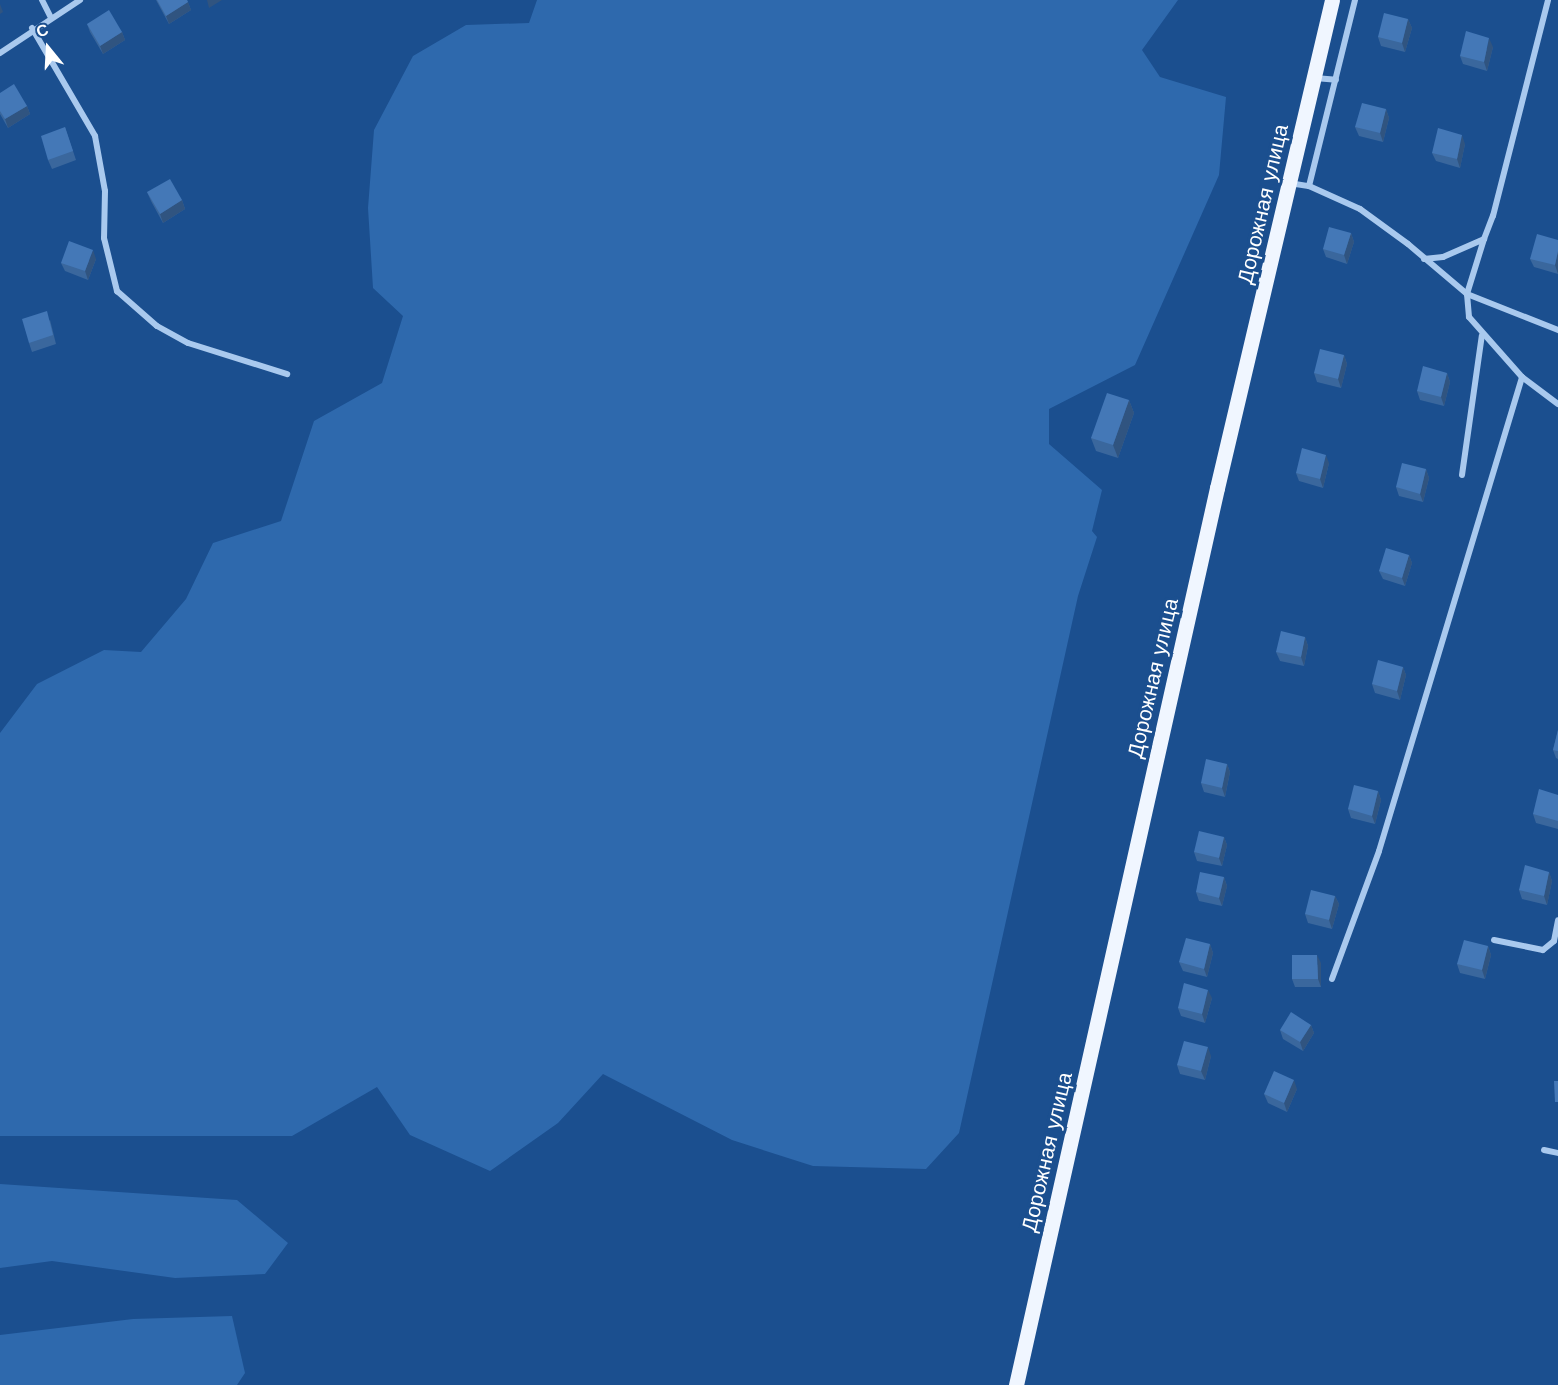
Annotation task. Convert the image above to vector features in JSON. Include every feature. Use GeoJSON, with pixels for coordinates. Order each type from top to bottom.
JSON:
{"type":"FeatureCollection","features":[{"type":"Feature","properties":{"kind":"main road","name":"Дорожная улица"},"geometry":{"type":"LineString","coordinates":[[1016,1385],[1332,0]]}},
{"type":"Feature","properties":{"kind":"street"},"geometry":{"type":"LineString","coordinates":[[42,0],[50,16]]}},
{"type":"Feature","properties":{"kind":"street"},"geometry":{"type":"LineString","coordinates":[[0,53],[50,16],[80,0]]}},
{"type":"Feature","properties":{"kind":"street"},"geometry":{"type":"LineString","coordinates":[[1309,186],[1355,0]]}},
{"type":"Feature","properties":{"kind":"street"},"geometry":{"type":"LineString","coordinates":[[1548,0],[1493,216],[1467,294],[1470,317],[1482,334],[1522,376],[1558,404]]}},
{"type":"Feature","properties":{"kind":"street"},"geometry":{"type":"LineString","coordinates":[[32,28],[95,136],[105,191],[104,238],[117,291],[157,326],[188,343],[287,375]]}},
{"type":"Feature","properties":{"kind":"street"},"geometry":{"type":"LineString","coordinates":[[1314,78],[1336,80]]}},
{"type":"Feature","properties":{"kind":"street"},"geometry":{"type":"LineString","coordinates":[[1289,183],[1309,186],[1360,209],[1467,294],[1558,330]]}},
{"type":"Feature","properties":{"kind":"street"},"geometry":{"type":"LineString","coordinates":[[1424,259],[1443,257],[1484,239]]}},
{"type":"Feature","properties":{"kind":"street"},"geometry":{"type":"LineString","coordinates":[[1462,476],[1482,334]]}},
{"type":"Feature","properties":{"kind":"street"},"geometry":{"type":"LineString","coordinates":[[1332,979],[1379,851],[1522,376]]}},
{"type":"Feature","properties":{"kind":"street"},"geometry":{"type":"LineString","coordinates":[[1494,940],[1543,950],[1554,940],[1558,920]]}},
{"type":"Feature","properties":{"kind":"street"},"geometry":{"type":"LineString","coordinates":[[1544,1150],[1558,1153]]}},
{"type":"Feature","properties":{"kind":"shaded area"},"geometry":{"type":"Polygon","coordinates":[[[537,0],[1178,0],[1142,50],[1160,77],[1226,97],[1219,175],[1135,365],[1049,409],[1049,444],[1102,490],[1092,531],[1097,537],[1078,596],[959,1133],[926,1169],[813,1166],[732,1140],[603,1074],[558,1123],[490,1171],[410,1135],[377,1087],[292,1136],[0,1136],[0,733],[37,684],[104,650],[141,652],[186,599],[213,543],[281,521],[314,421],[382,383],[403,316],[373,288],[368,208],[374,130],[413,56],[466,25],[529,23],[537,0]]]}},
{"type":"Feature","properties":{"kind":"shaded area"},"geometry":{"type":"Polygon","coordinates":[[[0,1184],[237,1200],[288,1243],[265,1274],[175,1278],[52,1261],[0,1268],[0,1184]]]}},
{"type":"Feature","properties":{"kind":"shaded area"},"geometry":{"type":"Polygon","coordinates":[[[232,1316],[245,1373],[237,1385],[0,1385],[0,1335],[133,1319],[232,1316]]]}},
{"type":"Feature","properties":{"kind":"building"},"geometry":{"type":"Polygon","coordinates":[[[157,0],[187,0],[188,2],[166,16],[157,0]]]}},
{"type":"Feature","properties":{"kind":"building"},"geometry":{"type":"Polygon","coordinates":[[[109,10],[122,32],[100,46],[87,24],[109,10]]]}},
{"type":"Feature","properties":{"kind":"building"},"geometry":{"type":"Polygon","coordinates":[[[1384,13],[1408,19],[1402,43],[1378,37],[1384,13]]]}},
{"type":"Feature","properties":{"kind":"building"},"geometry":{"type":"Polygon","coordinates":[[[1466,31],[1489,38],[1484,62],[1460,56],[1466,31]]]}},
{"type":"Feature","properties":{"kind":"building"},"geometry":{"type":"Polygon","coordinates":[[[14,84],[27,106],[5,119],[0,111],[0,93],[14,84]]]}},
{"type":"Feature","properties":{"kind":"building"},"geometry":{"type":"Polygon","coordinates":[[[1362,103],[1386,109],[1380,133],[1355,127],[1362,103]]]}},
{"type":"Feature","properties":{"kind":"building"},"geometry":{"type":"Polygon","coordinates":[[[65,127],[73,151],[48,160],[41,136],[65,127]]]}},
{"type":"Feature","properties":{"kind":"building"},"geometry":{"type":"Polygon","coordinates":[[[1438,128],[1462,135],[1457,159],[1432,153],[1438,128]]]}},
{"type":"Feature","properties":{"kind":"building"},"geometry":{"type":"Polygon","coordinates":[[[170,179],[182,200],[160,214],[147,192],[170,179]]]}},
{"type":"Feature","properties":{"kind":"building"},"geometry":{"type":"Polygon","coordinates":[[[1329,227],[1351,233],[1344,255],[1323,249],[1329,227]]]}},
{"type":"Feature","properties":{"kind":"building"},"geometry":{"type":"Polygon","coordinates":[[[1537,234],[1558,240],[1555,265],[1530,259],[1537,234]]]}},
{"type":"Feature","properties":{"kind":"building"},"geometry":{"type":"Polygon","coordinates":[[[69,241],[93,250],[85,271],[61,263],[69,241]]]}},
{"type":"Feature","properties":{"kind":"building"},"geometry":{"type":"Polygon","coordinates":[[[47,311],[53,335],[29,343],[22,319],[47,311]]]}},
{"type":"Feature","properties":{"kind":"building"},"geometry":{"type":"Polygon","coordinates":[[[1320,349],[1344,355],[1338,379],[1314,373],[1320,349]]]}},
{"type":"Feature","properties":{"kind":"building"},"geometry":{"type":"Polygon","coordinates":[[[1423,366],[1447,373],[1441,397],[1417,391],[1423,366]]]}},
{"type":"Feature","properties":{"kind":"building"},"geometry":{"type":"Polygon","coordinates":[[[1107,393],[1129,400],[1113,445],[1091,438],[1107,393]]]}},
{"type":"Feature","properties":{"kind":"building"},"geometry":{"type":"Polygon","coordinates":[[[1302,448],[1326,455],[1320,479],[1296,473],[1302,448]]]}},
{"type":"Feature","properties":{"kind":"building"},"geometry":{"type":"Polygon","coordinates":[[[1402,463],[1426,469],[1420,494],[1396,487],[1402,463]]]}},
{"type":"Feature","properties":{"kind":"building"},"geometry":{"type":"Polygon","coordinates":[[[1386,548],[1409,555],[1402,578],[1379,571],[1386,548]]]}},
{"type":"Feature","properties":{"kind":"building"},"geometry":{"type":"Polygon","coordinates":[[[1281,631],[1305,637],[1301,657],[1276,652],[1281,631]]]}},
{"type":"Feature","properties":{"kind":"building"},"geometry":{"type":"Polygon","coordinates":[[[1378,660],[1403,667],[1397,691],[1372,684],[1378,660]]]}},
{"type":"Feature","properties":{"kind":"building"},"geometry":{"type":"Polygon","coordinates":[[[1558,730],[1558,751],[1553,750],[1558,730]]]}},
{"type":"Feature","properties":{"kind":"building"},"geometry":{"type":"Polygon","coordinates":[[[1206,759],[1227,764],[1222,788],[1201,783],[1206,759]]]}},
{"type":"Feature","properties":{"kind":"building"},"geometry":{"type":"Polygon","coordinates":[[[1354,785],[1378,791],[1372,816],[1348,809],[1354,785]]]}},
{"type":"Feature","properties":{"kind":"building"},"geometry":{"type":"Polygon","coordinates":[[[1539,789],[1558,795],[1558,821],[1533,814],[1539,789]]]}},
{"type":"Feature","properties":{"kind":"building"},"geometry":{"type":"Polygon","coordinates":[[[1199,831],[1224,837],[1219,858],[1194,852],[1199,831]]]}},
{"type":"Feature","properties":{"kind":"building"},"geometry":{"type":"Polygon","coordinates":[[[1525,865],[1549,872],[1544,896],[1519,890],[1525,865]]]}},
{"type":"Feature","properties":{"kind":"building"},"geometry":{"type":"Polygon","coordinates":[[[1200,872],[1224,877],[1219,898],[1196,892],[1200,872]]]}},
{"type":"Feature","properties":{"kind":"building"},"geometry":{"type":"Polygon","coordinates":[[[1311,890],[1335,896],[1329,920],[1305,914],[1311,890]]]}},
{"type":"Feature","properties":{"kind":"building"},"geometry":{"type":"Polygon","coordinates":[[[1186,938],[1210,944],[1204,969],[1179,962],[1186,938]]]}},
{"type":"Feature","properties":{"kind":"building"},"geometry":{"type":"Polygon","coordinates":[[[1464,940],[1488,946],[1482,970],[1457,964],[1464,940]]]}},
{"type":"Feature","properties":{"kind":"building"},"geometry":{"type":"Polygon","coordinates":[[[1292,955],[1317,955],[1318,979],[1292,979],[1292,955]]]}},
{"type":"Feature","properties":{"kind":"building"},"geometry":{"type":"Polygon","coordinates":[[[1184,983],[1208,990],[1202,1014],[1178,1008],[1184,983]]]}},
{"type":"Feature","properties":{"kind":"building"},"geometry":{"type":"Polygon","coordinates":[[[1291,1012],[1311,1025],[1300,1042],[1280,1030],[1291,1012]]]}},
{"type":"Feature","properties":{"kind":"building"},"geometry":{"type":"Polygon","coordinates":[[[1184,1041],[1208,1047],[1201,1071],[1177,1065],[1184,1041]]]}},
{"type":"Feature","properties":{"kind":"building"},"geometry":{"type":"Polygon","coordinates":[[[1274,1071],[1294,1080],[1284,1103],[1264,1094],[1274,1071]]]}},
{"type":"Feature","properties":{"kind":"building"},"geometry":{"type":"Polygon","coordinates":[[[1554,1081],[1558,1081],[1558,1102],[1555,1102],[1554,1081]]]}}]}
